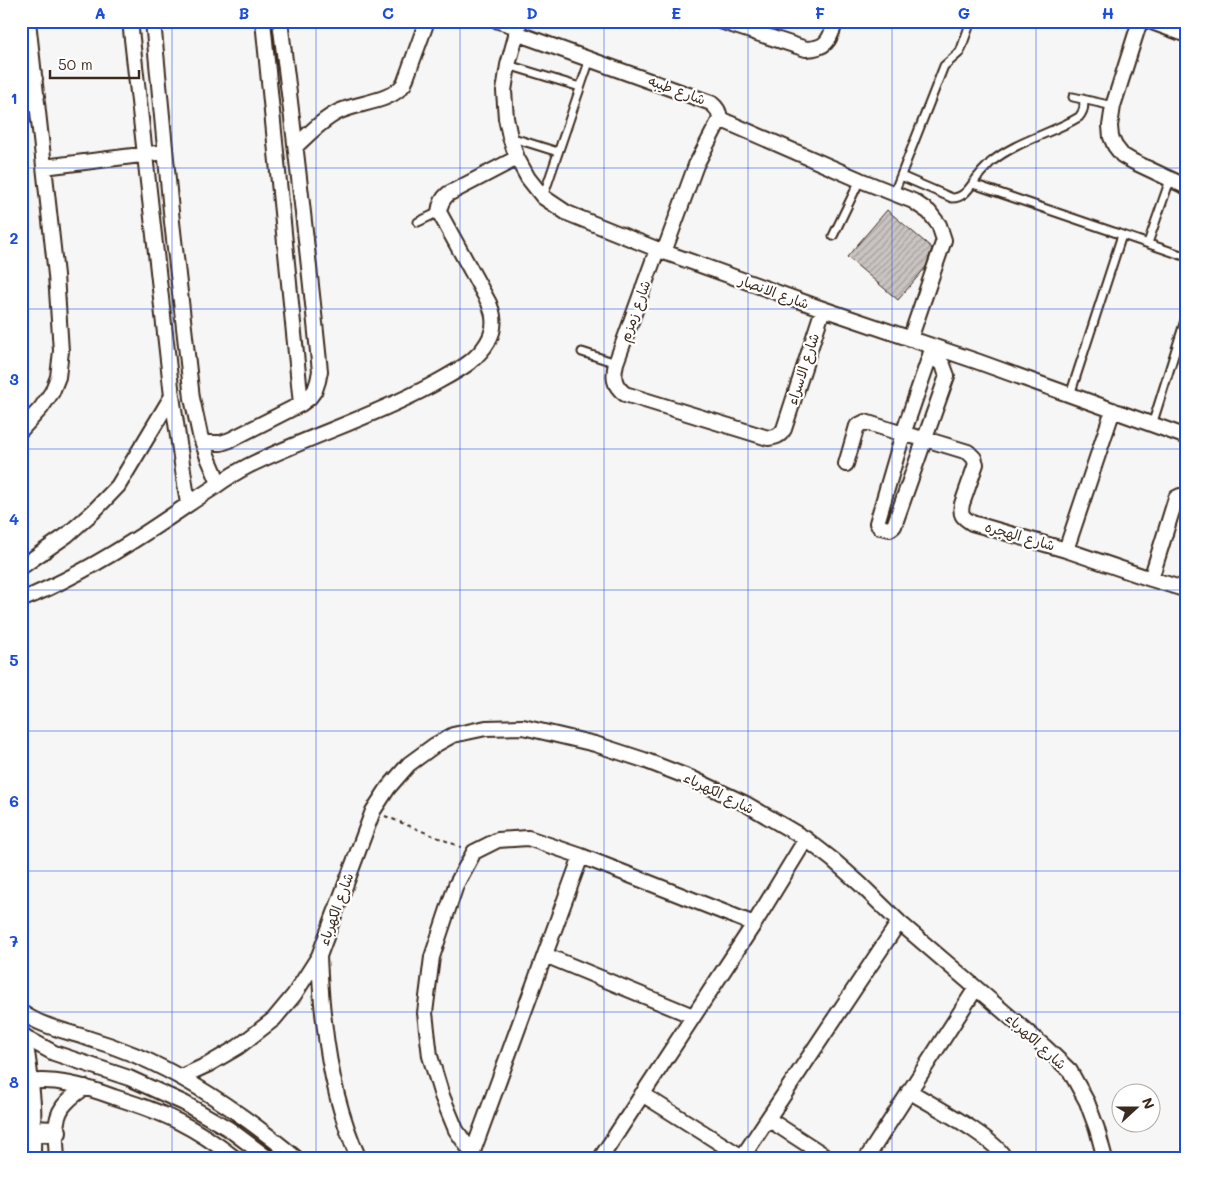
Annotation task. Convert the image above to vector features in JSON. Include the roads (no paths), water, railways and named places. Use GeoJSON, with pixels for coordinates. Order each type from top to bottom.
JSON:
{"type":"FeatureCollection","features":[{"type":"Feature","properties":{"kind":"main road"},"geometry":{"type":"LineString","coordinates":[[21,1036],[25,1059],[30,1159]]}},
{"type":"Feature","properties":{"kind":"main road"},"geometry":{"type":"LineString","coordinates":[[30,1131],[56,1132]]}},
{"type":"Feature","properties":{"kind":"street"},"geometry":{"type":"LineString","coordinates":[[21,430],[41,408],[52,392],[58,377],[61,351],[56,275],[28,21]]}},
{"type":"Feature","properties":{"kind":"street"},"geometry":{"type":"LineString","coordinates":[[130,21],[172,396],[188,504]]}},
{"type":"Feature","properties":{"kind":"street"},"geometry":{"type":"LineString","coordinates":[[153,21],[172,222],[192,398],[203,443],[219,483]]}},
{"type":"Feature","properties":{"kind":"street"},"geometry":{"type":"LineString","coordinates":[[263,21],[301,404]]}},
{"type":"Feature","properties":{"kind":"street"},"geometry":{"type":"LineString","coordinates":[[203,443],[221,443],[230,440],[301,404],[315,390],[318,381],[320,370],[296,146],[280,21]]}},
{"type":"Feature","properties":{"kind":"street"},"geometry":{"type":"LineString","coordinates":[[296,146],[315,128],[338,112],[349,107],[384,98],[397,92],[404,84],[427,21]]}},
{"type":"Feature","properties":{"kind":"street","name":"شارع طيبه"},"geometry":{"type":"LineString","coordinates":[[498,21],[518,27],[590,59],[711,103],[719,112],[720,119]]}},
{"type":"Feature","properties":{"kind":"street"},"geometry":{"type":"LineString","coordinates":[[720,21],[806,49],[824,45],[830,38],[836,21]]}},
{"type":"Feature","properties":{"kind":"street"},"geometry":{"type":"LineString","coordinates":[[1140,21],[1113,106],[1110,126],[1111,137],[1115,146],[1132,161],[1187,187]]}},
{"type":"Feature","properties":{"kind":"street"},"geometry":{"type":"LineString","coordinates":[[1149,21],[1187,35]]}},
{"type":"Feature","properties":{"kind":"street","name":"شارع الانصار"},"geometry":{"type":"LineString","coordinates":[[518,27],[508,65],[504,91],[506,118],[510,137],[517,158],[528,178],[543,197],[567,213],[660,251],[910,339],[932,351],[978,362],[1187,437]]}},
{"type":"Feature","properties":{"kind":"street"},"geometry":{"type":"LineString","coordinates":[[21,90],[35,79]]}},
{"type":"Feature","properties":{"kind":"street"},"geometry":{"type":"LineString","coordinates":[[21,108],[37,96]]}},
{"type":"Feature","properties":{"kind":"street"},"geometry":{"type":"LineString","coordinates":[[660,251],[696,165],[720,119],[912,201],[929,212],[940,225],[944,240],[910,339]]}},
{"type":"Feature","properties":{"kind":"street"},"geometry":{"type":"LineString","coordinates":[[44,166],[165,152]]}},
{"type":"Feature","properties":{"kind":"street"},"geometry":{"type":"LineString","coordinates":[[21,600],[43,592],[73,577],[147,532],[246,466],[417,393],[470,362],[484,348],[491,336],[494,326],[493,316],[489,303],[439,212],[442,202],[448,194],[517,158]]}},
{"type":"Feature","properties":{"kind":"street"},"geometry":{"type":"LineString","coordinates":[[152,224],[172,222]]}},
{"type":"Feature","properties":{"kind":"street","name":"شارع زمزم"},"geometry":{"type":"LineString","coordinates":[[615,368],[660,251]]}},
{"type":"Feature","properties":{"kind":"street","name":"شارع الاسراء"},"geometry":{"type":"LineString","coordinates":[[615,368],[616,383],[619,390],[625,394],[768,438],[778,436],[784,429],[823,309]]}},
{"type":"Feature","properties":{"kind":"street"},"geometry":{"type":"LineString","coordinates":[[932,351],[944,365],[948,376],[894,526],[890,529],[880,527],[877,523],[903,434],[932,351]]}},
{"type":"Feature","properties":{"kind":"street"},"geometry":{"type":"LineString","coordinates":[[22,566],[67,535],[118,486],[172,396]]}},
{"type":"Feature","properties":{"kind":"street"},"geometry":{"type":"LineString","coordinates":[[1066,550],[1113,410]]}},
{"type":"Feature","properties":{"kind":"street"},"geometry":{"type":"LineString","coordinates":[[846,464],[857,426],[865,422],[926,439]]}},
{"type":"Feature","properties":{"kind":"street","name":"شارع الهجره"},"geometry":{"type":"LineString","coordinates":[[926,439],[968,452],[974,458],[976,464],[960,511],[965,519],[972,523],[1066,550],[1187,590]]}},
{"type":"Feature","properties":{"kind":"street"},"geometry":{"type":"LineString","coordinates":[[1151,579],[1176,498],[1187,496]]}},
{"type":"Feature","properties":{"kind":"street","name":"شارع الكهرباء"},"geometry":{"type":"LineString","coordinates":[[180,1077],[209,1064],[238,1047],[274,1019],[294,995],[319,956],[373,812],[388,788],[409,764],[434,745],[453,735],[486,728],[523,727],[594,744],[644,760],[693,779],[746,804],[806,839],[833,860],[899,922],[1045,1047],[1070,1071],[1087,1102],[1105,1159]]}},
{"type":"Feature","properties":{"kind":"street"},"geometry":{"type":"LineString","coordinates":[[474,1156],[456,1130],[442,1096],[430,1056],[425,1013],[432,957],[456,885],[474,852],[498,840],[528,838],[581,856],[754,924]]}},
{"type":"Feature","properties":{"kind":"street"},"geometry":{"type":"LineString","coordinates":[[600,1159],[754,924],[806,839]]}},
{"type":"Feature","properties":{"kind":"street"},"geometry":{"type":"LineString","coordinates":[[474,1156],[581,856]]}},
{"type":"Feature","properties":{"kind":"street"},"geometry":{"type":"LineString","coordinates":[[642,1094],[742,1158],[899,922]]}},
{"type":"Feature","properties":{"kind":"street"},"geometry":{"type":"LineString","coordinates":[[545,955],[693,1016]]}},
{"type":"Feature","properties":{"kind":"street","name":"شارع الكهرباء"},"geometry":{"type":"LineString","coordinates":[[319,956],[324,1022],[334,1083],[352,1143],[359,1159]]}},
{"type":"Feature","properties":{"kind":"street"},"geometry":{"type":"LineString","coordinates":[[866,1159],[976,988]]}},
{"type":"Feature","properties":{"kind":"street"},"geometry":{"type":"LineString","coordinates":[[21,1012],[42,1024],[133,1054],[180,1077],[217,1099],[297,1159]]}},
{"type":"Feature","properties":{"kind":"street"},"geometry":{"type":"LineString","coordinates":[[21,1036],[54,1053],[129,1078],[184,1103],[229,1129],[269,1159]]}},
{"type":"Feature","properties":{"kind":"street"},"geometry":{"type":"LineString","coordinates":[[25,1083],[51,1081],[86,1087],[151,1110],[178,1121],[220,1146],[236,1159]]}},
{"type":"Feature","properties":{"kind":"street"},"geometry":{"type":"LineString","coordinates":[[57,1159],[56,1125],[58,1114],[66,1103],[86,1087]]}},
{"type":"Feature","properties":{"kind":"street"},"geometry":{"type":"LineString","coordinates":[[909,1091],[987,1140],[1002,1153],[1005,1159]]}},
{"type":"Feature","properties":{"kind":"street"},"geometry":{"type":"LineString","coordinates":[[768,1119],[830,1159]]}},
{"type":"Feature","properties":{"kind":"lane"},"geometry":{"type":"LineString","coordinates":[[894,193],[944,66],[960,52],[971,21]]}},
{"type":"Feature","properties":{"kind":"lane"},"geometry":{"type":"LineString","coordinates":[[543,197],[590,59]]}},
{"type":"Feature","properties":{"kind":"lane"},"geometry":{"type":"LineString","coordinates":[[508,65],[580,87]]}},
{"type":"Feature","properties":{"kind":"lane"},"geometry":{"type":"LineString","coordinates":[[1073,97],[1113,106]]}},
{"type":"Feature","properties":{"kind":"lane"},"geometry":{"type":"LineString","coordinates":[[901,176],[952,198],[957,198],[970,189],[988,165],[1005,152],[1079,117],[1084,107],[1083,99]]}},
{"type":"Feature","properties":{"kind":"lane"},"geometry":{"type":"LineString","coordinates":[[510,137],[558,152]]}},
{"type":"Feature","properties":{"kind":"lane"},"geometry":{"type":"LineString","coordinates":[[833,236],[860,180]]}},
{"type":"Feature","properties":{"kind":"lane"},"geometry":{"type":"LineString","coordinates":[[1148,243],[1170,180]]}},
{"type":"Feature","properties":{"kind":"lane"},"geometry":{"type":"LineString","coordinates":[[973,184],[1187,257]]}},
{"type":"Feature","properties":{"kind":"lane"},"geometry":{"type":"LineString","coordinates":[[418,222],[439,212]]}},
{"type":"Feature","properties":{"kind":"lane"},"geometry":{"type":"LineString","coordinates":[[1070,395],[1122,235]]}},
{"type":"Feature","properties":{"kind":"lane"},"geometry":{"type":"LineString","coordinates":[[1152,425],[1187,314]]}},
{"type":"Feature","properties":{"kind":"lane"},"geometry":{"type":"LineString","coordinates":[[582,352],[615,368]]}}]}
